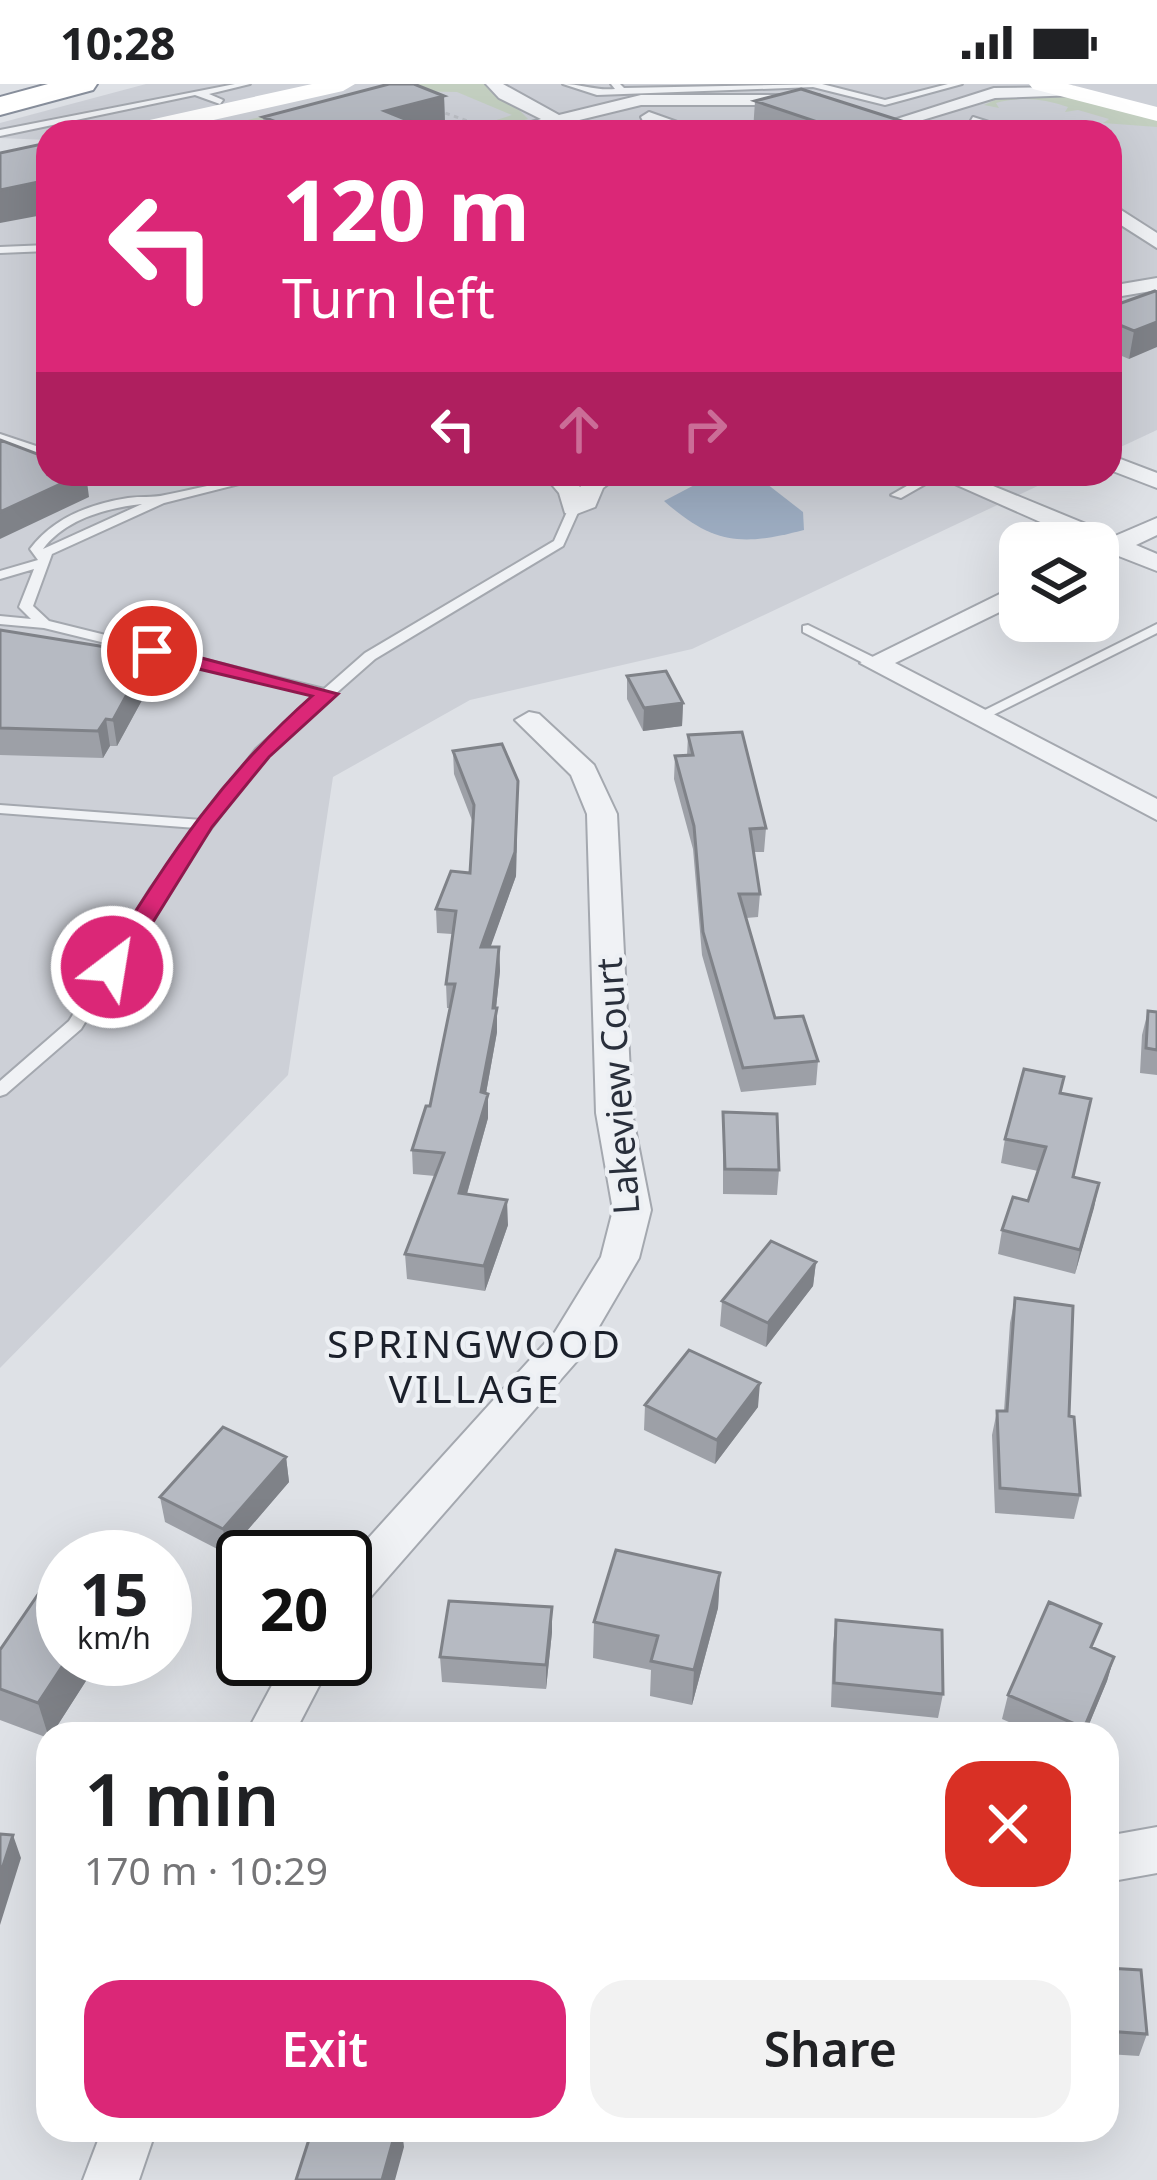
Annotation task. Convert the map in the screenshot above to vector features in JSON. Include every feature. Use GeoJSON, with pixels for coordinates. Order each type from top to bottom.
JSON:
{"type":"FeatureCollection","features":[{"type":"Feature","properties":{"kind":"highway"},"geometry":{"type":"LineString","coordinates":[[0,106],[82,84]]}},
{"type":"Feature","properties":{"kind":"main road"},"geometry":{"type":"LineString","coordinates":[[118,120],[192,92],[302,84]]}},
{"type":"Feature","properties":{"kind":"main road"},"geometry":{"type":"LineString","coordinates":[[188,120],[343,84]]}},
{"type":"Feature","properties":{"kind":"main road"},"geometry":{"type":"LineString","coordinates":[[1040,84],[1157,110]]}},
{"type":"Feature","properties":{"kind":"main road"},"geometry":{"type":"LineString","coordinates":[[0,154],[36,146]]}},
{"type":"Feature","properties":{"kind":"street"},"geometry":{"type":"LineString","coordinates":[[494,84],[505,95],[554,119]]}},
{"type":"Feature","properties":{"kind":"street"},"geometry":{"type":"LineString","coordinates":[[524,84],[554,104],[584,112]]}},
{"type":"Feature","properties":{"kind":"street"},"geometry":{"type":"LineString","coordinates":[[973,107],[1071,88]]}},
{"type":"Feature","properties":{"kind":"street"},"geometry":{"type":"LineString","coordinates":[[550,120],[776,89],[880,120]]}},
{"type":"Feature","properties":{"kind":"street"},"geometry":{"type":"LineString","coordinates":[[899,120],[936,100],[979,107],[992,113],[936,100]]}},
{"type":"Feature","properties":{"kind":"street"},"geometry":{"type":"LineString","coordinates":[[645,108],[666,120]]}},
{"type":"Feature","properties":{"kind":"street"},"geometry":{"type":"LineString","coordinates":[[1122,220],[1157,242]]}},
{"type":"Feature","properties":{"kind":"street"},"geometry":{"type":"LineString","coordinates":[[1122,467],[1157,481]]}},
{"type":"Feature","properties":{"kind":"street"},"geometry":{"type":"LineString","coordinates":[[570,486],[586,502],[592,486]]}},
{"type":"Feature","properties":{"kind":"street"},"geometry":{"type":"LineString","coordinates":[[966,486],[1045,522]]}},
{"type":"Feature","properties":{"kind":"street"},"geometry":{"type":"LineString","coordinates":[[1119,544],[1157,526]]}},
{"type":"Feature","properties":{"kind":"street"},"geometry":{"type":"LineString","coordinates":[[1119,553],[1157,563]]}},
{"type":"Feature","properties":{"kind":"street"},"geometry":{"type":"LineString","coordinates":[[874,663],[999,602]]}},
{"type":"Feature","properties":{"kind":"street"},"geometry":{"type":"LineString","coordinates":[[874,663],[1157,811]]}},
{"type":"Feature","properties":{"kind":"street","name":"Lakeview Court"},"geometry":{"type":"LineString","coordinates":[[372,1565],[569,1342],[620,1258],[632,1210],[614,1113],[602,814],[584,771],[529,719]]}},
{"type":"Feature","properties":{"kind":"street"},"geometry":{"type":"LineString","coordinates":[[283,1722],[299,1686]]}},
{"type":"Feature","properties":{"kind":"street"},"geometry":{"type":"LineString","coordinates":[[1119,1857],[1157,1850]]}},
{"type":"Feature","properties":{"kind":"street"},"geometry":{"type":"LineString","coordinates":[[111,2180],[125,2142]]}},
{"type":"Feature","properties":{"kind":"lane"},"geometry":{"type":"LineString","coordinates":[[61,120],[246,84]]}},
{"type":"Feature","properties":{"kind":"lane"},"geometry":{"type":"LineString","coordinates":[[567,84],[597,93],[618,87],[776,89],[812,85],[885,104],[936,100]]}},
{"type":"Feature","properties":{"kind":"lane"},"geometry":{"type":"LineString","coordinates":[[159,85],[192,92]]}},
{"type":"Feature","properties":{"kind":"lane"},"geometry":{"type":"LineString","coordinates":[[618,87],[645,108]]}},
{"type":"Feature","properties":{"kind":"lane"},"geometry":{"type":"LineString","coordinates":[[0,133],[36,125]]}},
{"type":"Feature","properties":{"kind":"lane"},"geometry":{"type":"LineString","coordinates":[[0,250],[36,248]]}},
{"type":"Feature","properties":{"kind":"lane"},"geometry":{"type":"LineString","coordinates":[[0,437],[36,450]]}},
{"type":"Feature","properties":{"kind":"lane"},"geometry":{"type":"LineString","coordinates":[[201,490],[203,486]]}},
{"type":"Feature","properties":{"kind":"lane"},"geometry":{"type":"LineString","coordinates":[[44,560],[36,549],[42,537],[98,508],[219,486]]}},
{"type":"Feature","properties":{"kind":"lane"},"geometry":{"type":"LineString","coordinates":[[0,1090],[75,1025],[202,824],[261,752],[370,656],[559,543],[567,486]]}},
{"type":"Feature","properties":{"kind":"lane"},"geometry":{"type":"LineString","coordinates":[[897,495],[915,486]]}},
{"type":"Feature","properties":{"kind":"lane"},"geometry":{"type":"LineString","coordinates":[[0,574],[44,560]]}},
{"type":"Feature","properties":{"kind":"lane"},"geometry":{"type":"LineString","coordinates":[[44,560],[26,607],[44,624]]}},
{"type":"Feature","properties":{"kind":"lane"},"geometry":{"type":"LineString","coordinates":[[0,620],[44,624],[328,694]]}},
{"type":"Feature","properties":{"kind":"lane"},"geometry":{"type":"LineString","coordinates":[[978,717],[1157,628]]}},
{"type":"Feature","properties":{"kind":"lane"},"geometry":{"type":"LineString","coordinates":[[808,629],[874,663]]}},
{"type":"Feature","properties":{"kind":"lane"},"geometry":{"type":"LineString","coordinates":[[0,809],[202,824]]}},
{"type":"Feature","properties":{"kind":"path"},"geometry":{"type":"LineString","coordinates":[[423,105],[464,120]]}},
{"type":"Feature","properties":{"kind":"path"},"geometry":{"type":"LineString","coordinates":[[432,114],[443,112]]}},
{"type":"Feature","properties":{"kind":"shaded area"},"geometry":{"type":"Polygon","coordinates":[[[146,84],[1157,84],[1157,430],[1122,446],[1122,120],[36,120],[36,140],[0,138],[0,123],[146,84]]]}},
{"type":"Feature","properties":{"kind":"shaded area"},"geometry":{"type":"Polygon","coordinates":[[[36,156],[36,486],[1038,486],[692,649],[470,700],[333,777],[288,1075],[0,1368],[0,161],[36,156]]]}},
{"type":"Feature","properties":{"kind":"green space"},"geometry":{"type":"Polygon","coordinates":[[[398,84],[494,84],[528,119],[496,120],[512,115],[457,92],[404,91],[298,120],[247,120],[398,84]]]}},
{"type":"Feature","properties":{"kind":"green space"},"geometry":{"type":"Polygon","coordinates":[[[1038,90],[1157,120],[1157,127],[1122,124],[1122,120],[1078,110],[1065,112],[1068,107],[1041,100],[996,103],[999,108],[984,105],[1014,91],[1038,90]]]}},
{"type":"Feature","properties":{"kind":"water"},"geometry":{"type":"Polygon","coordinates":[[[692,486],[770,486],[803,512],[804,530],[730,538],[698,526],[664,501],[692,486]]]}},
{"type":"Feature","properties":{"kind":"building"},"geometry":{"type":"Polygon","coordinates":[[[389,84],[414,84],[444,96],[385,111],[407,120],[263,117],[389,84]]]}},
{"type":"Feature","properties":{"kind":"building"},"geometry":{"type":"Polygon","coordinates":[[[801,89],[898,120],[811,120],[755,101],[801,89]]]}},
{"type":"Feature","properties":{"kind":"building"},"geometry":{"type":"Polygon","coordinates":[[[36,145],[36,182],[0,190],[0,153],[36,145]]]}},
{"type":"Feature","properties":{"kind":"building"},"geometry":{"type":"Polygon","coordinates":[[[1157,292],[1157,322],[1134,331],[1122,326],[1122,303],[1157,292]]]}},
{"type":"Feature","properties":{"kind":"building"},"geometry":{"type":"Polygon","coordinates":[[[0,440],[36,454],[36,486],[56,486],[0,512],[0,440]]]}},
{"type":"Feature","properties":{"kind":"building"},"geometry":{"type":"Polygon","coordinates":[[[0,630],[149,654],[113,720],[106,719],[98,731],[0,728],[0,630]]]}},
{"type":"Feature","properties":{"kind":"building"},"geometry":{"type":"Polygon","coordinates":[[[666,671],[683,703],[644,708],[627,676],[666,671]]]}},
{"type":"Feature","properties":{"kind":"building"},"geometry":{"type":"Polygon","coordinates":[[[742,732],[766,828],[750,829],[760,894],[739,894],[775,1018],[803,1016],[818,1061],[743,1068],[703,932],[694,826],[675,756],[693,755],[688,735],[742,732]]]}},
{"type":"Feature","properties":{"kind":"building"},"geometry":{"type":"Polygon","coordinates":[[[502,744],[518,781],[515,852],[481,947],[499,947],[493,1008],[497,1008],[481,1092],[488,1094],[459,1193],[507,1200],[484,1266],[405,1254],[444,1153],[412,1150],[426,1106],[430,1106],[455,984],[446,984],[456,911],[436,909],[451,871],[470,873],[474,805],[453,751],[502,744]]]}},
{"type":"Feature","properties":{"kind":"building"},"geometry":{"type":"Polygon","coordinates":[[[1148,1011],[1157,1012],[1157,1050],[1146,1048],[1148,1011]]]}},
{"type":"Feature","properties":{"kind":"building"},"geometry":{"type":"Polygon","coordinates":[[[1024,1069],[1064,1077],[1060,1093],[1091,1099],[1073,1177],[1099,1183],[1080,1250],[1002,1230],[1013,1197],[1028,1201],[1046,1147],[1005,1139],[1024,1069]]]}},
{"type":"Feature","properties":{"kind":"building"},"geometry":{"type":"Polygon","coordinates":[[[723,1112],[777,1114],[779,1170],[725,1169],[723,1112]]]}},
{"type":"Feature","properties":{"kind":"building"},"geometry":{"type":"Polygon","coordinates":[[[771,1241],[816,1262],[768,1323],[722,1301],[771,1241]]]}},
{"type":"Feature","properties":{"kind":"building"},"geometry":{"type":"Polygon","coordinates":[[[1015,1298],[1073,1306],[1069,1416],[1074,1417],[1080,1495],[1000,1488],[997,1411],[1007,1411],[1015,1298]]]}},
{"type":"Feature","properties":{"kind":"building"},"geometry":{"type":"Polygon","coordinates":[[[689,1350],[760,1383],[717,1440],[645,1405],[689,1350]]]}},
{"type":"Feature","properties":{"kind":"building"},"geometry":{"type":"Polygon","coordinates":[[[223,1427],[286,1457],[223,1529],[160,1497],[223,1427]]]}},
{"type":"Feature","properties":{"kind":"building"},"geometry":{"type":"Polygon","coordinates":[[[616,1550],[720,1573],[694,1670],[651,1661],[658,1636],[594,1622],[616,1550]]]}},
{"type":"Feature","properties":{"kind":"building"},"geometry":{"type":"Polygon","coordinates":[[[36,1597],[36,1686],[49,1686],[38,1703],[0,1689],[0,1650],[36,1597]]]}},
{"type":"Feature","properties":{"kind":"building"},"geometry":{"type":"Polygon","coordinates":[[[449,1601],[552,1607],[546,1665],[440,1657],[449,1601]]]}},
{"type":"Feature","properties":{"kind":"building"},"geometry":{"type":"Polygon","coordinates":[[[1049,1602],[1101,1624],[1091,1647],[1114,1657],[1087,1722],[1070,1722],[1008,1695],[1049,1602]]]}},
{"type":"Feature","properties":{"kind":"building"},"geometry":{"type":"Polygon","coordinates":[[[836,1620],[942,1630],[943,1694],[834,1683],[836,1620]]]}},
{"type":"Feature","properties":{"kind":"building"},"geometry":{"type":"Polygon","coordinates":[[[0,1834],[13,1835],[0,1875],[0,1834]]]}},
{"type":"Feature","properties":{"kind":"building"},"geometry":{"type":"Polygon","coordinates":[[[1119,1969],[1141,1970],[1147,2034],[1119,2032],[1119,1969]]]}},
{"type":"Feature","properties":{"kind":"building"},"geometry":{"type":"Polygon","coordinates":[[[308,2142],[393,2142],[382,2180],[296,2180],[308,2142]]]}},
{"type":"Feature","properties":{"kind":"district","name":"SPRINGWOOD VILLAGE"},"geometry":{"type":"Point","coordinates":[475,1364]}},
{"type":"Feature","properties":{"kind":"route"},"geometry":{"type":"LineString","coordinates":[[112,967],[202,824],[261,752],[328,694],[152,651]]}}]}
